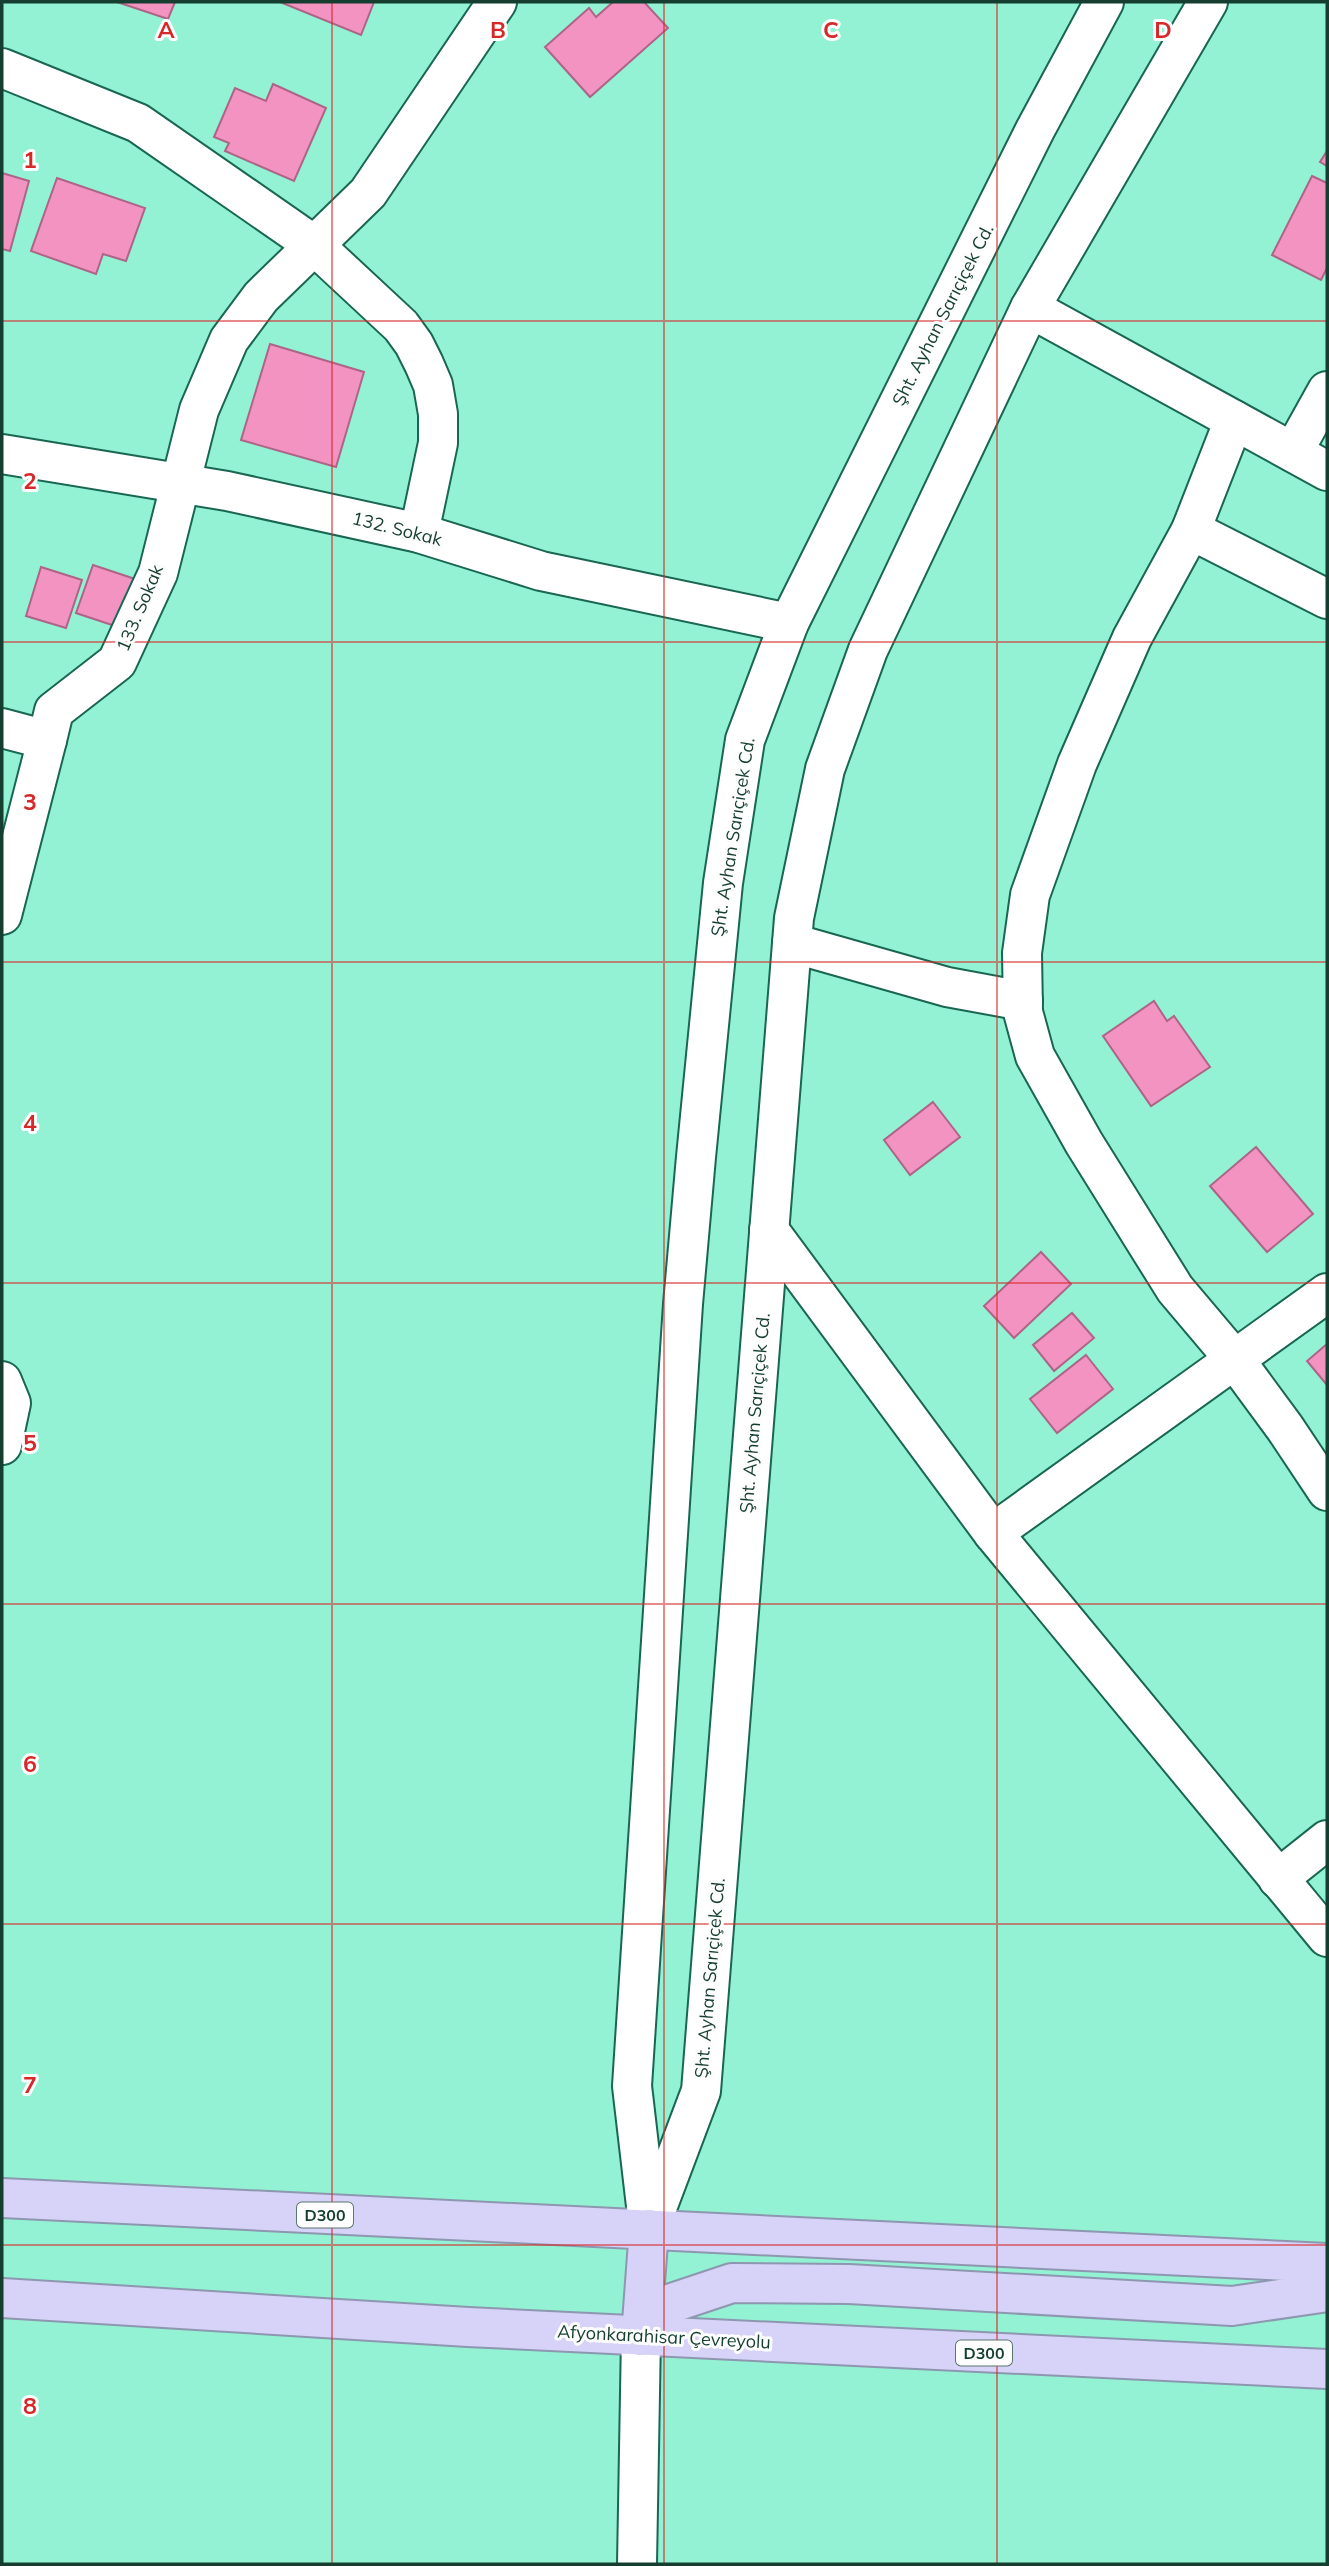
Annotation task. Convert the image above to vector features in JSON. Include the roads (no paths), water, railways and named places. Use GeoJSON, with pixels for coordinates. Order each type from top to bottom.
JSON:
{"type":"FeatureCollection","features":[{"type":"Feature","properties":{"kind":"highway","name":"D300"},"geometry":{"type":"LineString","coordinates":[[2,2197],[361,2217],[1327,2263]]}},
{"type":"Feature","properties":{"kind":"highway"},"geometry":{"type":"LineString","coordinates":[[641,2336],[649,2229]]}},
{"type":"Feature","properties":{"kind":"highway"},"geometry":{"type":"LineString","coordinates":[[641,2336],[663,2306],[732,2283],[849,2284],[1232,2306],[1327,2292]]}},
{"type":"Feature","properties":{"kind":"highway","name":"Afyonkarahisar Çevreyolu"},"geometry":{"type":"LineString","coordinates":[[2,2298],[641,2336],[1327,2369]]}},
{"type":"Feature","properties":{"kind":"street","name":"133. Sokak"},"geometry":{"type":"LineString","coordinates":[[2,915],[54,711],[117,662],[158,573],[199,410],[229,340],[261,297],[368,193],[497,2]]}},
{"type":"Feature","properties":{"kind":"street","name":"Şht. Ayhan Sarıçiçek Cd."},"geometry":{"type":"LineString","coordinates":[[649,2229],[632,2085],[681,1332],[695,1157],[723,883],[745,740],[789,623],[1035,130],[1104,2]]}},
{"type":"Feature","properties":{"kind":"street","name":"Şht. Ayhan Sarıçiçek Cd."},"geometry":{"type":"LineString","coordinates":[[649,2229],[701,2091],[794,918],[825,769],[868,650],[1030,308],[1208,2]]}},
{"type":"Feature","properties":{"kind":"street"},"geometry":{"type":"LineString","coordinates":[[2,68],[138,123],[314,246],[401,327],[414,344],[433,385],[438,414],[438,443],[419,533]]}},
{"type":"Feature","properties":{"kind":"street"},"geometry":{"type":"LineString","coordinates":[[1030,308],[1327,471]]}},
{"type":"Feature","properties":{"kind":"street"},"geometry":{"type":"LineString","coordinates":[[1293,452],[1327,391]]}},
{"type":"Feature","properties":{"kind":"street"},"geometry":{"type":"LineString","coordinates":[[1234,420],[1191,530],[1132,638],[1077,764],[1030,895],[1022,953],[1023,1001],[1035,1056],[1084,1143],[1175,1289],[1235,1360],[1327,1491]]}},
{"type":"Feature","properties":{"kind":"street","name":"132. Sokak"},"geometry":{"type":"LineString","coordinates":[[2,454],[227,491],[419,533],[541,571],[789,623]]}},
{"type":"Feature","properties":{"kind":"street"},"geometry":{"type":"LineString","coordinates":[[1191,530],[1327,598]]}},
{"type":"Feature","properties":{"kind":"street"},"geometry":{"type":"LineString","coordinates":[[2,729],[47,740]]}},
{"type":"Feature","properties":{"kind":"street"},"geometry":{"type":"LineString","coordinates":[[792,943],[947,987],[1023,1001]]}},
{"type":"Feature","properties":{"kind":"street"},"geometry":{"type":"LineString","coordinates":[[769,1230],[993,1533],[1327,1937]]}},
{"type":"Feature","properties":{"kind":"street"},"geometry":{"type":"LineString","coordinates":[[993,1533],[1327,1293]]}},
{"type":"Feature","properties":{"kind":"street"},"geometry":{"type":"LineString","coordinates":[[2,1381],[11,1403],[2,1445]]}},
{"type":"Feature","properties":{"kind":"street"},"geometry":{"type":"LineString","coordinates":[[1278,1879],[1327,1840]]}},
{"type":"Feature","properties":{"kind":"street"},"geometry":{"type":"LineString","coordinates":[[637,2564],[641,2336]]}}]}
